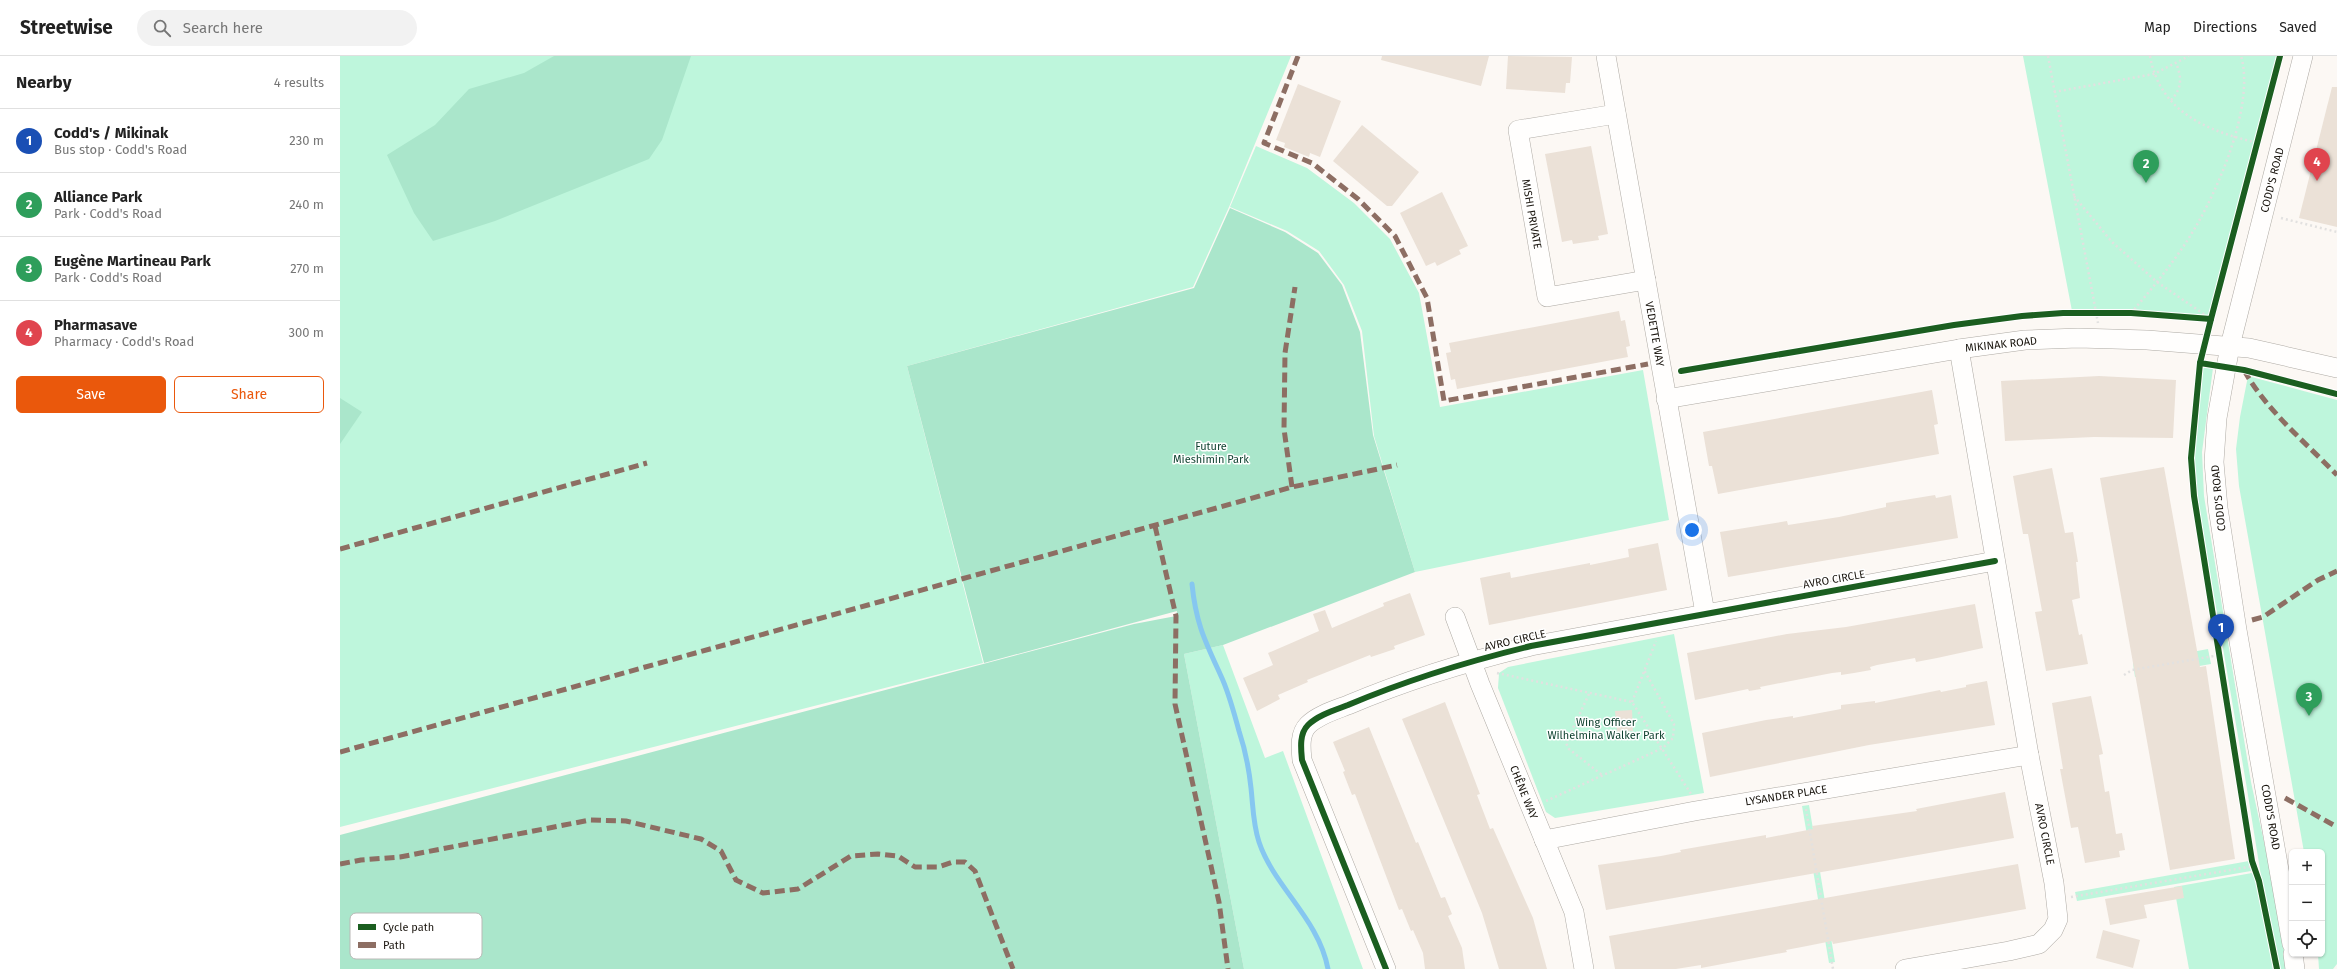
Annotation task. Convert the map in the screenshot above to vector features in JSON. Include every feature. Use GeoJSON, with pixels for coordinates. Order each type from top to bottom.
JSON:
{"type":"FeatureCollection","features":[{"type":"Feature","properties":{"kind":"street","name":"VEDETTE WAY"},"geometry":{"type":"LineString","coordinates":[[1606,56],[1705,613]]}},
{"type":"Feature","properties":{"kind":"street","name":"CODD'S ROAD"},"geometry":{"type":"LineString","coordinates":[[2289,927],[2241,653],[2214,483],[2217,418],[2230,346],[2303,56]]}},
{"type":"Feature","properties":{"kind":"street","name":"MISHI PRIVATE"},"geometry":{"type":"LineString","coordinates":[[1616,114],[1518,130],[1547,297],[1646,280]]}},
{"type":"Feature","properties":{"kind":"street","name":"MIKINAK ROAD"},"geometry":{"type":"LineString","coordinates":[[1666,399],[1959,349],[2025,340],[2101,338],[2230,346],[2274,353],[2337,368]]}},
{"type":"Feature","properties":{"kind":"street","name":"AVRO CIRCLE"},"geometry":{"type":"LineString","coordinates":[[1905,969],[2016,950],[2039,944],[2054,930],[2058,919],[2057,900],[1995,561],[1959,349]]}},
{"type":"Feature","properties":{"kind":"street","name":"AVRO CIRCLE"},"geometry":{"type":"LineString","coordinates":[[1386,969],[1302,760],[1301,741],[1306,726],[1319,717],[1359,700],[1471,661],[1531,646],[1995,561]]}},
{"type":"Feature","properties":{"kind":"street","name":"CHÊNE WAY"},"geometry":{"type":"LineString","coordinates":[[1455,617],[1471,661],[1574,912],[1584,969]]}},
{"type":"Feature","properties":{"kind":"street","name":"LYSANDER PLACE"},"geometry":{"type":"LineString","coordinates":[[1544,840],[1803,792],[2030,755]]}},
{"type":"Feature","properties":{"kind":"street"},"geometry":{"type":"LineString","coordinates":[[2293,957],[2295,969]]}},
{"type":"Feature","properties":{"kind":"path"},"geometry":{"type":"LineString","coordinates":[[2048,56],[2101,338]]}},
{"type":"Feature","properties":{"kind":"path"},"geometry":{"type":"LineString","coordinates":[[2150,56],[2154,74],[2171,100],[2191,119],[2212,130],[2234,138],[2258,144]]}},
{"type":"Feature","properties":{"kind":"path"},"geometry":{"type":"LineString","coordinates":[[2054,92],[2154,74],[2189,56]]}},
{"type":"Feature","properties":{"kind":"path"},"geometry":{"type":"LineString","coordinates":[[2127,313],[2157,282],[2186,243],[2208,205],[2234,138],[2245,93],[2244,66],[2241,56]]}},
{"type":"Feature","properties":{"kind":"path"},"geometry":{"type":"LineString","coordinates":[[2171,100],[2178,91],[2181,78],[2176,63]]}},
{"type":"Feature","properties":{"kind":"path"},"geometry":{"type":"LineString","coordinates":[[2256,151],[2259,136]]}},
{"type":"Feature","properties":{"kind":"path"},"geometry":{"type":"LineString","coordinates":[[2074,195],[2112,242],[2157,282],[2211,319]]}},
{"type":"Feature","properties":{"kind":"path"},"geometry":{"type":"LineString","coordinates":[[2281,218],[2337,232]]}},
{"type":"Feature","properties":{"kind":"path"},"geometry":{"type":"LineString","coordinates":[[2205,344],[2213,311]]}},
{"type":"Feature","properties":{"kind":"path"},"geometry":{"type":"LineString","coordinates":[[2127,313],[2138,314]]}},
{"type":"Feature","properties":{"kind":"path"},"geometry":{"type":"LineString","coordinates":[[2196,318],[2211,319]]}},
{"type":"Feature","properties":{"kind":"path"},"geometry":{"type":"LineString","coordinates":[[1632,702],[1659,634]]}},
{"type":"Feature","properties":{"kind":"path"},"geometry":{"type":"LineString","coordinates":[[2219,647],[2221,662]]}},
{"type":"Feature","properties":{"kind":"path"},"geometry":{"type":"LineString","coordinates":[[2124,676],[2132,670],[2220,655]]}},
{"type":"Feature","properties":{"kind":"path"},"geometry":{"type":"LineString","coordinates":[[1540,804],[1663,748],[1673,738],[1674,724],[1644,670]]}},
{"type":"Feature","properties":{"kind":"path"},"geometry":{"type":"LineString","coordinates":[[1495,672],[1589,694],[1632,702],[1690,790],[1692,798]]}},
{"type":"Feature","properties":{"kind":"path"},"geometry":{"type":"LineString","coordinates":[[1589,694],[1566,743],[1569,748],[1602,775]]}},
{"type":"Feature","properties":{"kind":"path"},"geometry":{"type":"LineString","coordinates":[[1803,792],[1833,969]]}},
{"type":"Feature","properties":{"kind":"path"},"geometry":{"type":"LineString","coordinates":[[2070,898],[2254,866]]}},
{"type":"Feature","properties":{"kind":"green space"},"geometry":{"type":"Polygon","coordinates":[[[340,56],[1291,56],[1229,207],[1193,287],[907,366],[983,663],[340,827],[340,56]]]}},
{"type":"Feature","properties":{"kind":"green space"},"geometry":{"type":"Polygon","coordinates":[[[554,56],[691,56],[662,140],[649,159],[495,221],[433,241],[414,213],[387,155],[435,125],[469,89],[524,73],[554,56]]]}},
{"type":"Feature","properties":{"kind":"green space"},"geometry":{"type":"Polygon","coordinates":[[[2023,56],[2277,56],[2209,317],[2133,311],[2072,311],[2023,56]]]}},
{"type":"Feature","properties":{"kind":"green space"},"geometry":{"type":"Polygon","coordinates":[[[1256,146],[1307,168],[1354,203],[1390,239],[1419,293],[1440,407],[1643,370],[1669,520],[1415,572],[1374,436],[1362,331],[1344,285],[1319,251],[1287,231],[1230,207],[1256,146]]]}},
{"type":"Feature","properties":{"kind":"green space","name":"Future Mieshimin Park"},"geometry":{"type":"Polygon","coordinates":[[[1230,208],[1285,232],[1318,253],[1342,285],[1360,332],[1373,435],[1415,572],[1223,645],[1184,654],[1244,969],[340,969],[340,835],[1134,624],[1176,616],[1177,611],[984,663],[907,366],[1194,288],[1230,208]]]}},
{"type":"Feature","properties":{"kind":"green space"},"geometry":{"type":"Polygon","coordinates":[[[2203,368],[2213,368],[2202,452],[2204,496],[2251,782],[2274,888],[2287,969],[2276,969],[2197,496],[2194,457],[2203,368]]]}},
{"type":"Feature","properties":{"kind":"green space"},"geometry":{"type":"Polygon","coordinates":[[[2248,376],[2337,400],[2337,964],[2333,969],[2319,969],[2318,957],[2325,957],[2325,849],[2303,849],[2239,486],[2236,449],[2240,417],[2248,376]]]}},
{"type":"Feature","properties":{"kind":"green space"},"geometry":{"type":"Polygon","coordinates":[[[340,398],[362,412],[340,444],[340,398]]]}},
{"type":"Feature","properties":{"kind":"green space","name":"Wing Officer Wilhelmina Walker Park"},"geometry":{"type":"Polygon","coordinates":[[[1674,634],[1704,793],[1555,818],[1546,812],[1498,688],[1499,673],[1508,667],[1674,634]]]}},
{"type":"Feature","properties":{"kind":"green space"},"geometry":{"type":"Polygon","coordinates":[[[1223,645],[1265,758],[1283,751],[1363,969],[1244,969],[1184,654],[1223,645]]]}},
{"type":"Feature","properties":{"kind":"green space"},"geometry":{"type":"Polygon","coordinates":[[[2208,649],[2211,664],[2135,677],[2133,663],[2208,649]]]}},
{"type":"Feature","properties":{"kind":"green space"},"geometry":{"type":"Polygon","coordinates":[[[1809,805],[1835,962],[1829,963],[1802,806],[1809,805]]]}},
{"type":"Feature","properties":{"kind":"green space"},"geometry":{"type":"Polygon","coordinates":[[[2249,861],[2251,871],[2077,901],[2075,892],[2249,861]]]}},
{"type":"Feature","properties":{"kind":"green space"},"geometry":{"type":"Polygon","coordinates":[[[2252,873],[2256,880],[2273,969],[2189,969],[2174,887],[2252,873]]]}},
{"type":"Feature","properties":{"kind":"building"},"geometry":{"type":"Polygon","coordinates":[[[1382,56],[1489,56],[1481,86],[1381,60],[1382,56]]]}},
{"type":"Feature","properties":{"kind":"building"},"geometry":{"type":"Polygon","coordinates":[[[1508,56],[1572,57],[1570,83],[1566,83],[1565,93],[1506,89],[1508,56]]]}},
{"type":"Feature","properties":{"kind":"building"},"geometry":{"type":"Polygon","coordinates":[[[1298,84],[1341,101],[1320,157],[1310,153],[1309,157],[1284,147],[1285,143],[1276,140],[1298,84]]]}},
{"type":"Feature","properties":{"kind":"building"},"geometry":{"type":"Polygon","coordinates":[[[2332,87],[2337,87],[2337,227],[2299,218],[2332,87]]]}},
{"type":"Feature","properties":{"kind":"building"},"geometry":{"type":"Polygon","coordinates":[[[1362,125],[1419,172],[1392,206],[1387,206],[1333,161],[1362,125]]]}},
{"type":"Feature","properties":{"kind":"building"},"geometry":{"type":"Polygon","coordinates":[[[1591,146],[1608,234],[1598,236],[1599,240],[1573,244],[1572,240],[1562,242],[1545,154],[1591,146]]]}},
{"type":"Feature","properties":{"kind":"building"},"geometry":{"type":"Polygon","coordinates":[[[1442,192],[1468,246],[1459,250],[1461,254],[1437,266],[1435,262],[1426,266],[1400,213],[1442,192]]]}},
{"type":"Feature","properties":{"kind":"building"},"geometry":{"type":"Polygon","coordinates":[[[1619,311],[1621,321],[1625,320],[1630,346],[1626,347],[1628,357],[1457,389],[1455,379],[1451,380],[1446,353],[1451,352],[1449,343],[1619,311]]]}},
{"type":"Feature","properties":{"kind":"building"},"geometry":{"type":"Polygon","coordinates":[[[2099,376],[2176,380],[2173,438],[2094,437],[2005,441],[2001,381],[2099,376]]]}},
{"type":"Feature","properties":{"kind":"building"},"geometry":{"type":"Polygon","coordinates":[[[1932,390],[1938,424],[1934,425],[1939,454],[1718,494],[1712,466],[1709,466],[1703,432],[1932,390]]]}},
{"type":"Feature","properties":{"kind":"building"},"geometry":{"type":"Polygon","coordinates":[[[2164,467],[2200,667],[2206,666],[2235,859],[2170,870],[2100,478],[2164,467]]]}},
{"type":"Feature","properties":{"kind":"building"},"geometry":{"type":"Polygon","coordinates":[[[2052,468],[2065,533],[2073,532],[2078,562],[2076,562],[2080,598],[2072,600],[2079,635],[2082,634],[2088,664],[2046,671],[2035,612],[2042,611],[2028,534],[2023,534],[2013,476],[2052,468]]]}},
{"type":"Feature","properties":{"kind":"building"},"geometry":{"type":"Polygon","coordinates":[[[1935,495],[1936,498],[1951,495],[1958,538],[1728,577],[1720,532],[1787,521],[1788,525],[1839,517],[1886,507],[1886,503],[1935,495]]]}},
{"type":"Feature","properties":{"kind":"building"},"geometry":{"type":"Polygon","coordinates":[[[1658,543],[1667,590],[1489,625],[1480,578],[1510,572],[1511,578],[1590,563],[1590,565],[1629,557],[1628,549],[1658,543]]]}},
{"type":"Feature","properties":{"kind":"building"},"geometry":{"type":"Polygon","coordinates":[[[1410,593],[1425,635],[1394,646],[1395,649],[1371,657],[1370,655],[1307,680],[1308,682],[1278,695],[1280,699],[1257,711],[1243,678],[1273,665],[1268,653],[1319,631],[1313,614],[1325,610],[1332,628],[1384,606],[1383,603],[1410,593]]]}},
{"type":"Feature","properties":{"kind":"building"},"geometry":{"type":"Polygon","coordinates":[[[1975,604],[1983,648],[1916,662],[1915,658],[1877,665],[1870,667],[1871,670],[1841,675],[1841,672],[1832,673],[1760,687],[1761,689],[1749,691],[1748,689],[1695,700],[1687,653],[1787,634],[1846,627],[1975,604]]]}},
{"type":"Feature","properties":{"kind":"building"},"geometry":{"type":"Polygon","coordinates":[[[1987,681],[1995,725],[1869,745],[1710,777],[1702,733],[1766,720],[1793,716],[1793,718],[1841,709],[1841,705],[1875,701],[1875,703],[1940,690],[1941,692],[1987,681]]]}},
{"type":"Feature","properties":{"kind":"building"},"geometry":{"type":"Polygon","coordinates":[[[2091,696],[2103,754],[2099,755],[2105,792],[2109,791],[2116,834],[2122,833],[2125,850],[2119,851],[2120,857],[2085,863],[2078,827],[2071,828],[2060,769],[2063,769],[2052,703],[2091,696]]]}},
{"type":"Feature","properties":{"kind":"building"},"geometry":{"type":"Polygon","coordinates":[[[1445,702],[1480,794],[1477,795],[1490,829],[1493,828],[1533,918],[1547,969],[1499,969],[1482,913],[1402,719],[1445,702]]]}},
{"type":"Feature","properties":{"kind":"building"},"geometry":{"type":"Polygon","coordinates":[[[1632,710],[1633,731],[1617,732],[1615,711],[1632,710]]]}},
{"type":"Feature","properties":{"kind":"building"},"geometry":{"type":"Polygon","coordinates":[[[1369,727],[1416,843],[1418,842],[1441,898],[1445,897],[1452,914],[1448,916],[1462,948],[1465,969],[1425,969],[1423,953],[1413,930],[1411,931],[1402,909],[1399,910],[1355,794],[1352,795],[1343,772],[1345,771],[1333,742],[1369,727]]]}},
{"type":"Feature","properties":{"kind":"building"},"geometry":{"type":"Polygon","coordinates":[[[2005,792],[2014,838],[1606,910],[1598,865],[1661,856],[1681,852],[1680,850],[1766,835],[1766,838],[1813,829],[1812,826],[1917,811],[1916,809],[2005,792]]]}},
{"type":"Feature","properties":{"kind":"building"},"geometry":{"type":"Polygon","coordinates":[[[2018,864],[2026,909],[1833,944],[1832,941],[1786,950],[1787,952],[1701,968],[1701,965],[1676,969],[1615,969],[1609,936],[2018,864]]]}},
{"type":"Feature","properties":{"kind":"building"},"geometry":{"type":"Polygon","coordinates":[[[2182,886],[2184,898],[2144,905],[2147,918],[2110,925],[2105,899],[2182,886]]]}},
{"type":"Feature","properties":{"kind":"building"},"geometry":{"type":"Polygon","coordinates":[[[2103,930],[2140,940],[2133,968],[2096,958],[2103,930]]]}},
{"type":"Feature","properties":{"kind":"waterway"},"geometry":{"type":"LineString","coordinates":[[1192,584],[1196,610],[1202,632],[1226,689],[1243,745],[1249,774],[1254,822],[1259,842],[1275,874],[1316,934],[1328,969]]}},
{"type":"Feature","properties":{"kind":"marked path"},"geometry":{"type":"LineString","coordinates":[[1298,56],[1264,143],[1312,163],[1358,199],[1395,236],[1427,298],[1444,401],[1648,364]]}},
{"type":"Feature","properties":{"kind":"marked path"},"geometry":{"type":"LineString","coordinates":[[1292,487],[1284,429],[1285,353],[1295,287]]}},
{"type":"Feature","properties":{"kind":"marked path"},"geometry":{"type":"LineString","coordinates":[[2244,370],[2263,399],[2299,438],[2337,475]]}},
{"type":"Feature","properties":{"kind":"marked path"},"geometry":{"type":"LineString","coordinates":[[340,549],[647,463]]}},
{"type":"Feature","properties":{"kind":"marked path"},"geometry":{"type":"LineString","coordinates":[[340,752],[1292,487],[1397,465]]}},
{"type":"Feature","properties":{"kind":"marked path"},"geometry":{"type":"LineString","coordinates":[[1155,526],[1176,616],[1175,704],[1219,902],[1228,969]]}},
{"type":"Feature","properties":{"kind":"marked path"},"geometry":{"type":"LineString","coordinates":[[2252,620],[2263,617],[2318,580],[2337,571]]}},
{"type":"Feature","properties":{"kind":"marked path"},"geometry":{"type":"LineString","coordinates":[[2285,798],[2337,827]]}},
{"type":"Feature","properties":{"kind":"marked path"},"geometry":{"type":"LineString","coordinates":[[340,864],[361,860],[400,857],[590,820],[626,821],[701,839],[721,851],[736,880],[763,893],[798,889],[851,856],[878,854],[898,856],[915,867],[938,867],[953,862],[965,862],[975,871],[1013,969]]}},
{"type":"Feature","properties":{"kind":"cycle path"},"geometry":{"type":"LineString","coordinates":[[1681,371],[1954,325],[2022,316],[2063,313],[2131,313],[2211,319],[2280,56]]}},
{"type":"Feature","properties":{"kind":"cycle path"},"geometry":{"type":"LineString","coordinates":[[2211,319],[2200,363],[2244,370],[2337,394]]}},
{"type":"Feature","properties":{"kind":"cycle path"},"geometry":{"type":"LineString","coordinates":[[2200,363],[2191,458],[2194,496],[2252,861],[2259,881],[2277,969]]}},
{"type":"Feature","properties":{"kind":"cycle path"},"geometry":{"type":"LineString","coordinates":[[1386,969],[1302,760],[1301,742],[1303,733],[1312,721],[1332,711],[1415,679],[1531,646],[1995,561]]}},
{"type":"Feature","properties":{"kind":"place","name":"Pharmasave"},"geometry":{"type":"Point","coordinates":[2317,181]}},
{"type":"Feature","properties":{"kind":"place","name":"Alliance Park"},"geometry":{"type":"Point","coordinates":[2146,183]}},
{"type":"Feature","properties":{"kind":"place","name":"Codd's / Mikinak"},"geometry":{"type":"Point","coordinates":[2221,647]}},
{"type":"Feature","properties":{"kind":"place","name":"Eugène Martineau Park"},"geometry":{"type":"Point","coordinates":[2309,716]}}]}
